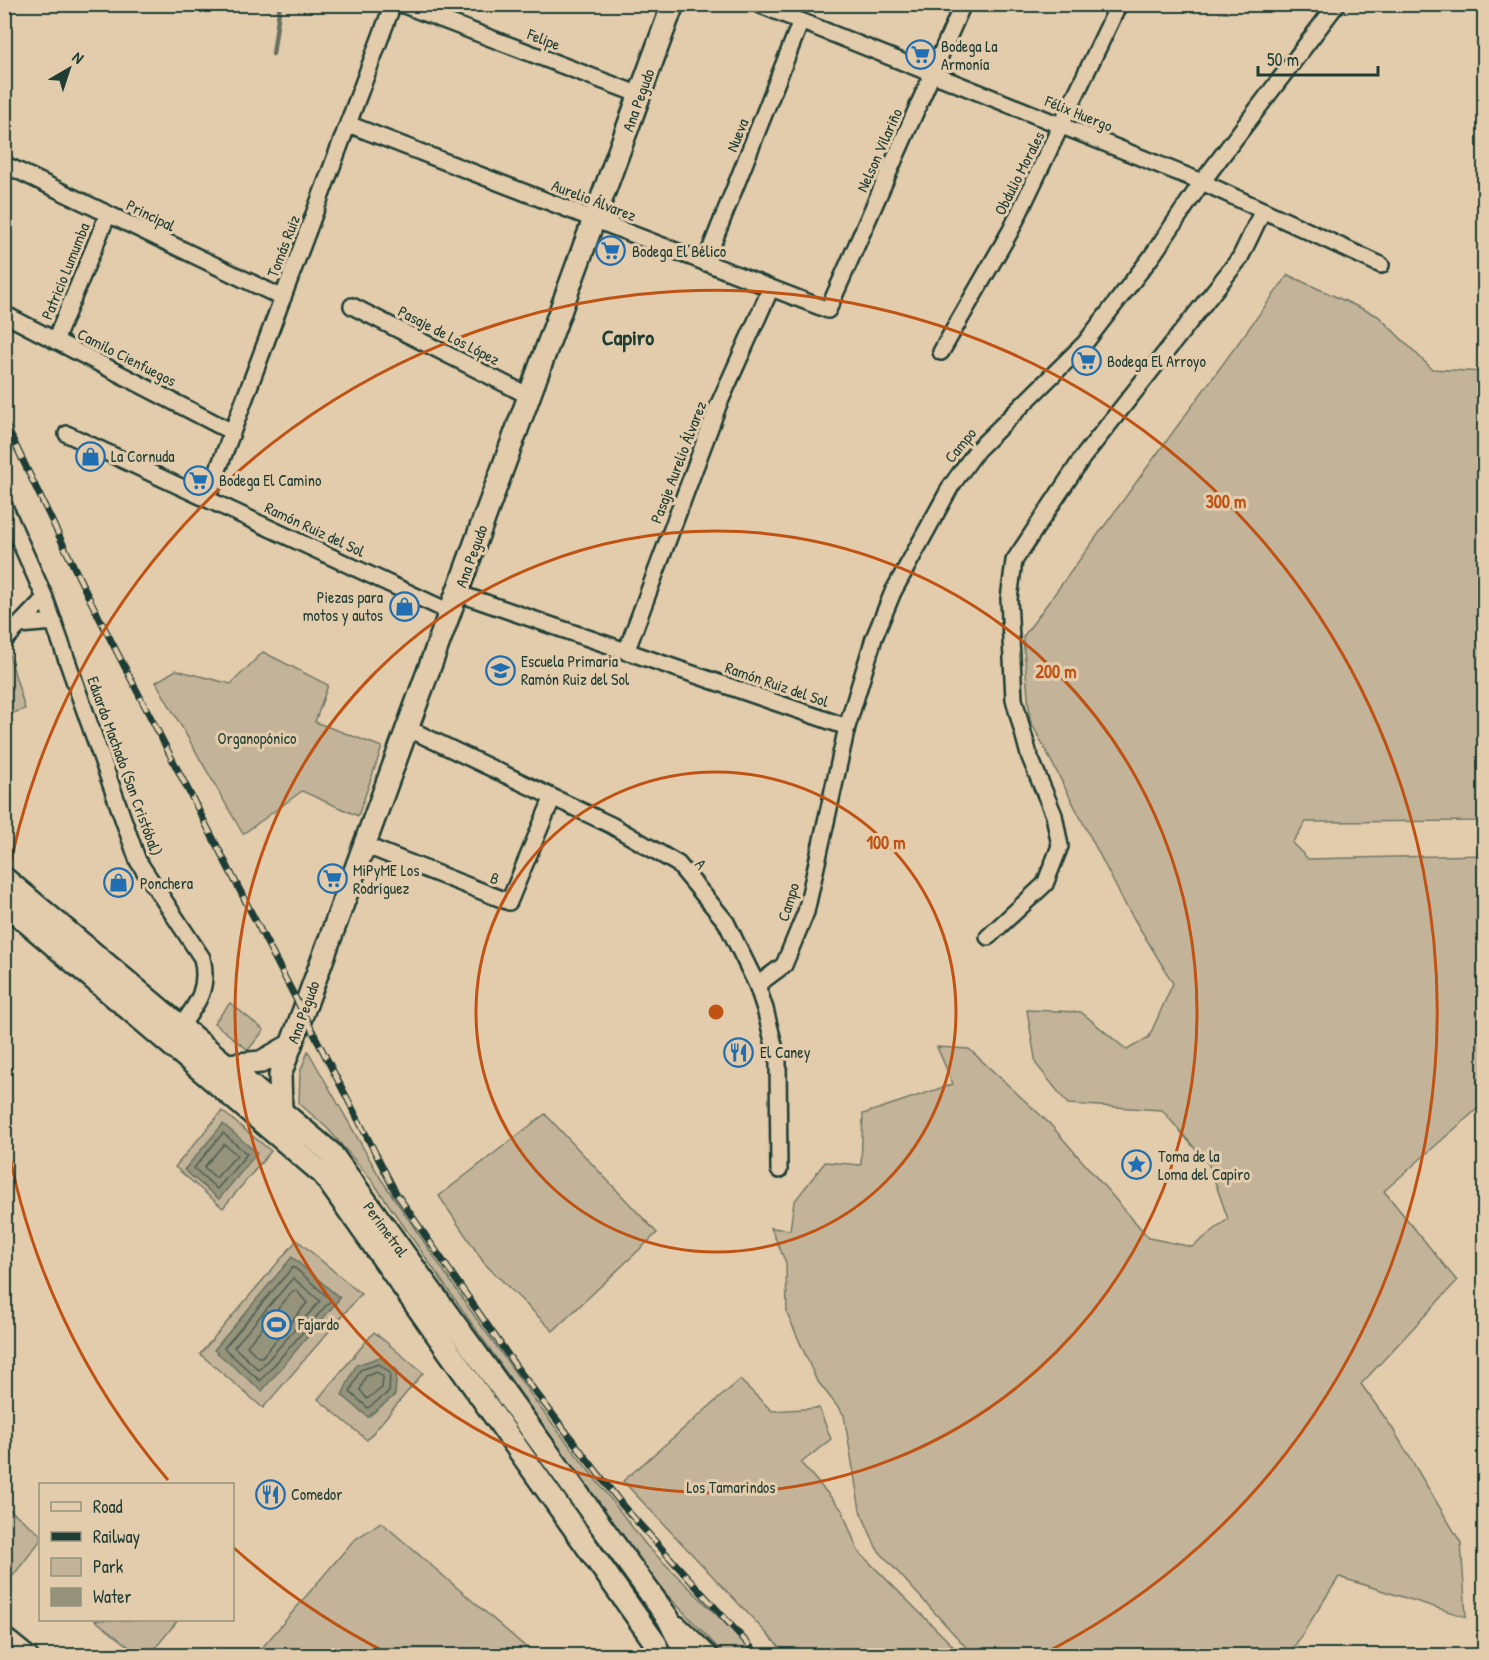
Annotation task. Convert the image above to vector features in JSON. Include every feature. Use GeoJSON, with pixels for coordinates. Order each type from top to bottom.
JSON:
{"type":"FeatureCollection","features":[{"type":"Feature","properties":{"kind":"main road","name":"Ana Pegudo"},"geometry":{"type":"LineString","coordinates":[[281,1110],[280,1075],[673,4]]}},
{"type":"Feature","properties":{"kind":"main road","name":"Perimetral"},"geometry":{"type":"LineString","coordinates":[[4,878],[331,1153],[668,1618],[683,1656]]}},
{"type":"Feature","properties":{"kind":"main road","name":"Perimetral"},"geometry":{"type":"LineString","coordinates":[[4,903],[294,1146],[323,1174],[661,1652]]}},
{"type":"Feature","properties":{"kind":"main road"},"geometry":{"type":"LineString","coordinates":[[227,1065],[261,1062],[291,1045]]}},
{"type":"Feature","properties":{"kind":"main road"},"geometry":{"type":"LineString","coordinates":[[225,1088],[258,1091],[280,1075]]}},
{"type":"Feature","properties":{"kind":"main road"},"geometry":{"type":"LineString","coordinates":[[281,1110],[294,1146]]}},
{"type":"Feature","properties":{"kind":"main road"},"geometry":{"type":"LineString","coordinates":[[668,1618],[707,1656]]}},
{"type":"Feature","properties":{"kind":"street","name":"Tomás Ruiz"},"geometry":{"type":"LineString","coordinates":[[207,500],[393,4]]}},
{"type":"Feature","properties":{"kind":"street","name":"Felipe"},"geometry":{"type":"LineString","coordinates":[[401,4],[640,95]]}},
{"type":"Feature","properties":{"kind":"street","name":"Félix Huergo"},"geometry":{"type":"LineString","coordinates":[[758,4],[1202,182],[1381,265]]}},
{"type":"Feature","properties":{"kind":"street","name":"Nelson Vilariño"},"geometry":{"type":"LineString","coordinates":[[828,310],[963,4]]}},
{"type":"Feature","properties":{"kind":"street","name":"Obdulio Morales"},"geometry":{"type":"LineString","coordinates":[[941,352],[1011,230],[1063,126],[1119,4]]}},
{"type":"Feature","properties":{"kind":"street","name":"Campo"},"geometry":{"type":"LineString","coordinates":[[757,985],[784,964],[806,912],[847,727],[874,638],[894,592],[951,486],[977,450],[1085,343],[1152,256],[1202,182],[1337,4]]}},
{"type":"Feature","properties":{"kind":"street","name":"Nueva"},"geometry":{"type":"LineString","coordinates":[[705,263],[801,21]]}},
{"type":"Feature","properties":{"kind":"street","name":"Aurelio Álvarez"},"geometry":{"type":"LineString","coordinates":[[348,124],[828,310]]}},
{"type":"Feature","properties":{"kind":"street","name":"Principal"},"geometry":{"type":"LineString","coordinates":[[4,164],[282,298]]}},
{"type":"Feature","properties":{"kind":"street"},"geometry":{"type":"LineString","coordinates":[[988,937],[1045,884],[1060,846],[1054,815],[1029,755],[1014,699],[1009,599],[1014,561],[1083,457],[1240,258],[1263,210]]}},
{"type":"Feature","properties":{"kind":"street","name":"Patricio Lumumba"},"geometry":{"type":"LineString","coordinates":[[55,341],[108,214]]}},
{"type":"Feature","properties":{"kind":"street","name":"Pasaje Aurelio Álvarez"},"geometry":{"type":"LineString","coordinates":[[626,652],[718,406],[771,288]]}},
{"type":"Feature","properties":{"kind":"street","name":"Pasaje de Los López"},"geometry":{"type":"LineString","coordinates":[[352,306],[529,396]]}},
{"type":"Feature","properties":{"kind":"street","name":"Camilo Cienfuegos"},"geometry":{"type":"LineString","coordinates":[[4,314],[232,432]]}},
{"type":"Feature","properties":{"kind":"street","name":"Ramón Ruiz del Sol"},"geometry":{"type":"LineString","coordinates":[[67,434],[207,500],[454,603],[626,652],[847,727]]}},
{"type":"Feature","properties":{"kind":"street","name":"Eduardo Machado (San Cristóbal)"},"geometry":{"type":"LineString","coordinates":[[4,506],[45,598],[138,861],[202,958],[206,973],[199,1002],[181,1026]]}},
{"type":"Feature","properties":{"kind":"street"},"geometry":{"type":"LineString","coordinates":[[4,641],[45,598]]}},
{"type":"Feature","properties":{"kind":"street"},"geometry":{"type":"LineString","coordinates":[[19,625],[54,622]]}},
{"type":"Feature","properties":{"kind":"street","name":"A"},"geometry":{"type":"LineString","coordinates":[[407,728],[611,825],[678,864],[726,922],[757,985],[778,1061],[779,1170]]}},
{"type":"Feature","properties":{"kind":"street","name":"B"},"geometry":{"type":"LineString","coordinates":[[364,845],[509,903],[552,798]]}},
{"type":"Feature","properties":{"kind":"street"},"geometry":{"type":"LineString","coordinates":[[4,1635],[30,1656]]}},
{"type":"Feature","properties":{"kind":"green space"},"geometry":{"type":"Polygon","coordinates":[[[1288,275],[1378,316],[1432,369],[1484,372],[1484,821],[1306,822],[1292,843],[1308,859],[1484,855],[1484,1103],[1384,1191],[1457,1281],[1361,1384],[1391,1426],[1461,1543],[1466,1617],[1339,1577],[1289,1655],[973,1655],[877,1549],[860,1510],[844,1415],[816,1379],[787,1313],[786,1263],[771,1228],[790,1230],[794,1202],[825,1162],[861,1165],[863,1114],[953,1084],[937,1047],[969,1049],[1050,1124],[1149,1238],[1192,1247],[1228,1219],[1209,1165],[1162,1110],[1068,1104],[1036,1064],[1027,1010],[1081,1012],[1127,1050],[1149,1037],[1173,983],[1125,904],[1030,720],[1023,637],[1288,275]]]}},
{"type":"Feature","properties":{"kind":"green space"},"geometry":{"type":"Polygon","coordinates":[[[7,647],[25,709],[5,716],[4,651],[7,647]]]}},
{"type":"Feature","properties":{"kind":"green space","name":"Organopónico"},"geometry":{"type":"Polygon","coordinates":[[[263,652],[328,685],[315,722],[382,747],[358,816],[302,791],[243,834],[156,682],[176,670],[231,684],[263,652]]]}},
{"type":"Feature","properties":{"kind":"green space"},"geometry":{"type":"Polygon","coordinates":[[[230,1003],[264,1030],[248,1050],[214,1023],[230,1003]]]}},
{"type":"Feature","properties":{"kind":"green space"},"geometry":{"type":"Polygon","coordinates":[[[308,1051],[381,1179],[539,1406],[646,1545],[757,1655],[725,1655],[647,1574],[370,1178],[328,1129],[299,1103],[300,1073],[308,1051]]]}},
{"type":"Feature","properties":{"kind":"green space"},"geometry":{"type":"Polygon","coordinates":[[[222,1111],[271,1151],[223,1208],[175,1167],[222,1111]]]}},
{"type":"Feature","properties":{"kind":"green space"},"geometry":{"type":"Polygon","coordinates":[[[545,1114],[657,1233],[553,1331],[484,1263],[439,1196],[545,1114]]]}},
{"type":"Feature","properties":{"kind":"green space","name":"Fajardo"},"geometry":{"type":"Polygon","coordinates":[[[297,1240],[361,1294],[263,1408],[200,1354],[297,1240]]]}},
{"type":"Feature","properties":{"kind":"green space"},"geometry":{"type":"Polygon","coordinates":[[[374,1332],[423,1373],[367,1440],[318,1399],[374,1332]]]}},
{"type":"Feature","properties":{"kind":"green space","name":"Los Tamarindos"},"geometry":{"type":"Polygon","coordinates":[[[740,1380],[772,1411],[819,1408],[831,1439],[801,1463],[842,1510],[858,1551],[962,1655],[787,1655],[623,1481],[740,1380]]]}},
{"type":"Feature","properties":{"kind":"green space"},"geometry":{"type":"Polygon","coordinates":[[[4,1505],[39,1533],[39,1542],[5,1586],[4,1505]]]}},
{"type":"Feature","properties":{"kind":"green space"},"geometry":{"type":"Polygon","coordinates":[[[381,1522],[528,1649],[525,1655],[256,1655],[353,1541],[381,1522]]]}},
{"type":"Feature","properties":{"kind":"green space"},"geometry":{"type":"Polygon","coordinates":[[[96,1621],[177,1621],[149,1656],[139,1655],[96,1621]]]}},
{"type":"Feature","properties":{"kind":"water"},"geometry":{"type":"Polygon","coordinates":[[[223,1124],[257,1153],[219,1199],[184,1170],[223,1124]]]}},
{"type":"Feature","properties":{"kind":"water","name":"Fajardo"},"geometry":{"type":"Polygon","coordinates":[[[292,1257],[340,1298],[262,1391],[214,1350],[292,1257]]]}},
{"type":"Feature","properties":{"kind":"water"},"geometry":{"type":"Polygon","coordinates":[[[380,1357],[397,1370],[395,1395],[368,1417],[342,1395],[356,1365],[380,1357]]]}},
{"type":"Feature","properties":{"kind":"waterway"},"geometry":{"type":"LineString","coordinates":[[273,54],[280,4]]}},
{"type":"Feature","properties":{"kind":"railway"},"geometry":{"type":"LineString","coordinates":[[4,421],[86,592],[396,1193],[517,1368],[623,1506],[759,1656]]}},
{"type":"Feature","properties":{"kind":"place","name":"Bodega La Armonía"},"geometry":{"type":"Point","coordinates":[920,55]}},
{"type":"Feature","properties":{"kind":"place","name":"Bodega El Bélico"},"geometry":{"type":"Point","coordinates":[611,251]}},
{"type":"Feature","properties":{"kind":"place","name":"Bodega El Arroyo"},"geometry":{"type":"Point","coordinates":[1086,361]}},
{"type":"Feature","properties":{"kind":"place","name":"La Cornuda"},"geometry":{"type":"Point","coordinates":[90,456]}},
{"type":"Feature","properties":{"kind":"place","name":"Bodega El Camino"},"geometry":{"type":"Point","coordinates":[198,480]}},
{"type":"Feature","properties":{"kind":"place","name":"Piezas para motos y autos"},"geometry":{"type":"Point","coordinates":[404,606]}},
{"type":"Feature","properties":{"kind":"place","name":"Escuela Primaria Ramón Ruiz del Sol"},"geometry":{"type":"Point","coordinates":[500,670]}},
{"type":"Feature","properties":{"kind":"place","name":"MiPyME Los Rodríguez"},"geometry":{"type":"Point","coordinates":[332,879]}},
{"type":"Feature","properties":{"kind":"place","name":"Ponchera"},"geometry":{"type":"Point","coordinates":[119,883]}},
{"type":"Feature","properties":{"kind":"place","name":"El Caney"},"geometry":{"type":"Point","coordinates":[739,1052]}},
{"type":"Feature","properties":{"kind":"place","name":"Toma de la Loma del Capiro"},"geometry":{"type":"Point","coordinates":[1137,1165]}},
{"type":"Feature","properties":{"kind":"place","name":"Fajardo"},"geometry":{"type":"Point","coordinates":[277,1324]}},
{"type":"Feature","properties":{"kind":"place","name":"Comedor"},"geometry":{"type":"Point","coordinates":[270,1494]}},
{"type":"Feature","properties":{"kind":"district","name":"Capiro"},"geometry":{"type":"Point","coordinates":[628,337]}}]}
